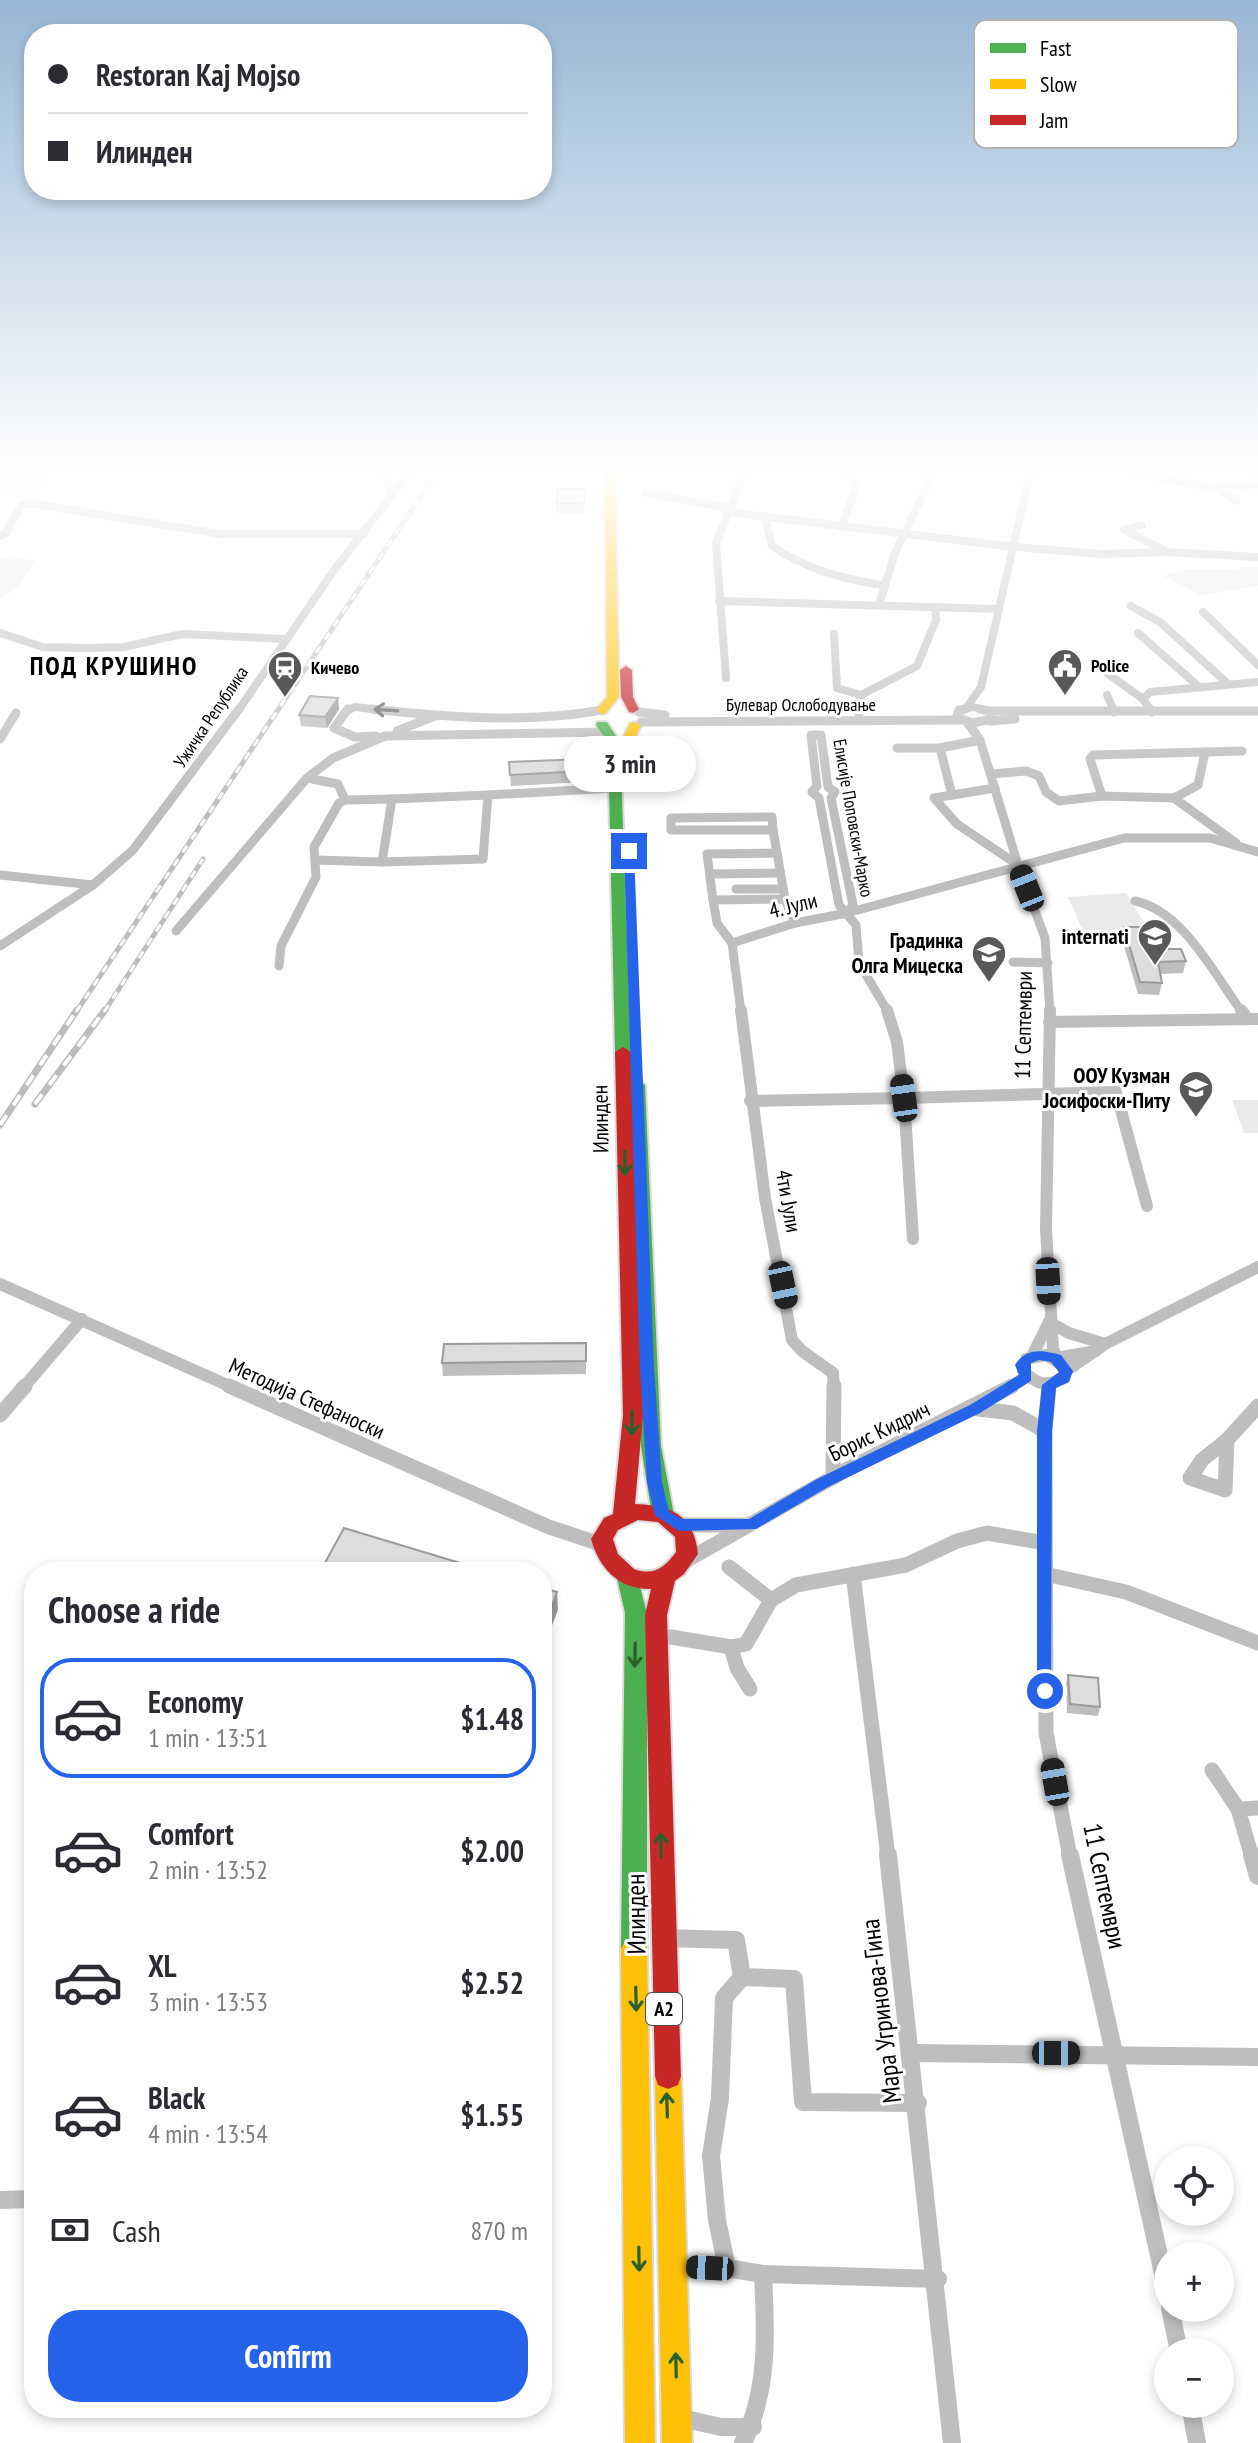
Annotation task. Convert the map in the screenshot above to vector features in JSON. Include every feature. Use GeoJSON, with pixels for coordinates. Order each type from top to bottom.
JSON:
{"type":"FeatureCollection","features":[{"type":"Feature","properties":{"kind":"main road","name":"Илинден"},"geometry":{"type":"LineString","coordinates":[[600,1544],[604,1533],[623,1516],[630,1482],[632,1404],[614,742],[602,722],[613,697],[612,583]]}},
{"type":"Feature","properties":{"kind":"main road","name":"Илинден"},"geometry":{"type":"LineString","coordinates":[[624,583],[627,697],[637,717],[627,742],[651,1446],[663,1515]]}},
{"type":"Feature","properties":{"kind":"main road"},"geometry":{"type":"LineString","coordinates":[[602,722],[637,717]]}},
{"type":"Feature","properties":{"kind":"main road"},"geometry":{"type":"LineString","coordinates":[[600,1544],[607,1564],[628,1578],[640,1580],[665,1576],[682,1563],[688,1544],[679,1525],[663,1515],[636,1512],[623,1516]]}},
{"type":"Feature","properties":{"kind":"main road","name":"Илинден"},"geometry":{"type":"LineString","coordinates":[[665,1576],[656,1615],[677,2443]]}},
{"type":"Feature","properties":{"kind":"main road","name":"Илинден"},"geometry":{"type":"LineString","coordinates":[[628,1578],[636,1613],[633,1835],[640,2443]]}},
{"type":"Feature","properties":{"kind":"street","name":"Ужичка Република"},"geometry":{"type":"LineString","coordinates":[[0,946],[116,867],[157,822],[328,583]]}},
{"type":"Feature","properties":{"kind":"street"},"geometry":{"type":"LineString","coordinates":[[718,583],[726,678]]}},
{"type":"Feature","properties":{"kind":"street"},"geometry":{"type":"LineString","coordinates":[[871,583],[882,585],[879,605]]}},
{"type":"Feature","properties":{"kind":"street"},"geometry":{"type":"LineString","coordinates":[[961,718],[980,692],[1006,583]]}},
{"type":"Feature","properties":{"kind":"street"},"geometry":{"type":"LineString","coordinates":[[719,601],[999,609]]}},
{"type":"Feature","properties":{"kind":"street"},"geometry":{"type":"LineString","coordinates":[[1131,606],[1160,622],[1227,683]]}},
{"type":"Feature","properties":{"kind":"street"},"geometry":{"type":"LineString","coordinates":[[834,634],[837,688],[861,695],[917,666],[936,620],[935,607]]}},
{"type":"Feature","properties":{"kind":"street"},"geometry":{"type":"LineString","coordinates":[[1203,612],[1258,665]]}},
{"type":"Feature","properties":{"kind":"street"},"geometry":{"type":"LineString","coordinates":[[0,633],[43,647],[87,648],[124,647],[182,634],[286,639]]}},
{"type":"Feature","properties":{"kind":"street"},"geometry":{"type":"LineString","coordinates":[[1138,633],[1197,685]]}},
{"type":"Feature","properties":{"kind":"street"},"geometry":{"type":"LineString","coordinates":[[1093,663],[1143,699],[1152,712]]}},
{"type":"Feature","properties":{"kind":"street"},"geometry":{"type":"LineString","coordinates":[[1143,699],[1150,692],[1197,685],[1258,682]]}},
{"type":"Feature","properties":{"kind":"street"},"geometry":{"type":"LineString","coordinates":[[897,748],[940,748],[980,740],[987,716],[980,692]]}},
{"type":"Feature","properties":{"kind":"street"},"geometry":{"type":"LineString","coordinates":[[859,714],[861,695]]}},
{"type":"Feature","properties":{"kind":"street"},"geometry":{"type":"LineString","coordinates":[[1107,695],[1114,712]]}},
{"type":"Feature","properties":{"kind":"street"},"geometry":{"type":"LineString","coordinates":[[355,707],[435,716],[569,716],[602,722],[355,737],[334,728],[347,709],[355,707]]}},
{"type":"Feature","properties":{"kind":"street"},"geometry":{"type":"LineString","coordinates":[[967,707],[987,716],[1258,718]]}},
{"type":"Feature","properties":{"kind":"street"},"geometry":{"type":"LineString","coordinates":[[961,718],[1258,711]]}},
{"type":"Feature","properties":{"kind":"street"},"geometry":{"type":"LineString","coordinates":[[0,739],[16,713]]}},
{"type":"Feature","properties":{"kind":"street","name":"Булевар Ослободување"},"geometry":{"type":"LineString","coordinates":[[637,717],[859,714],[961,718]]}},
{"type":"Feature","properties":{"kind":"street"},"geometry":{"type":"LineString","coordinates":[[176,931],[307,778],[333,758],[435,716]]}},
{"type":"Feature","properties":{"kind":"street","name":"Булевар Ослободување"},"geometry":{"type":"LineString","coordinates":[[637,717],[961,718]]}},
{"type":"Feature","properties":{"kind":"street","name":"11 Септември"},"geometry":{"type":"LineString","coordinates":[[961,718],[980,740],[1018,865],[1036,911],[1048,963],[1049,1322],[1056,1358]]}},
{"type":"Feature","properties":{"kind":"street"},"geometry":{"type":"LineString","coordinates":[[421,722],[602,722]]}},
{"type":"Feature","properties":{"kind":"street","name":"Елисије Поповски-Марко"},"geometry":{"type":"LineString","coordinates":[[847,913],[853,905],[831,798],[835,792],[828,787],[821,735],[816,733],[811,735],[817,786],[812,792],[819,798],[839,905],[856,925],[855,959],[887,1010],[894,1029],[904,1098],[913,1239]]}},
{"type":"Feature","properties":{"kind":"street"},"geometry":{"type":"LineString","coordinates":[[940,748],[952,795]]}},
{"type":"Feature","properties":{"kind":"street"},"geometry":{"type":"LineString","coordinates":[[1102,796],[1090,759],[1093,755],[1242,751]]}},
{"type":"Feature","properties":{"kind":"street"},"geometry":{"type":"LineString","coordinates":[[991,774],[1026,771],[1039,776],[1046,792],[1059,801],[1102,796],[1174,798],[1198,785],[1205,752]]}},
{"type":"Feature","properties":{"kind":"street"},"geometry":{"type":"LineString","coordinates":[[307,778],[338,784],[345,800]]}},
{"type":"Feature","properties":{"kind":"street"},"geometry":{"type":"LineString","coordinates":[[279,966],[281,946],[316,877],[314,847],[339,803],[345,800],[614,788]]}},
{"type":"Feature","properties":{"kind":"street"},"geometry":{"type":"LineString","coordinates":[[995,788],[934,798],[941,810],[1018,865],[1124,838],[1166,835],[1236,843]]}},
{"type":"Feature","properties":{"kind":"street"},"geometry":{"type":"LineString","coordinates":[[316,860],[483,859],[488,795]]}},
{"type":"Feature","properties":{"kind":"street"},"geometry":{"type":"LineString","coordinates":[[1174,798],[1236,843],[1258,852]]}},
{"type":"Feature","properties":{"kind":"street"},"geometry":{"type":"LineString","coordinates":[[382,862],[392,799]]}},
{"type":"Feature","properties":{"kind":"street"},"geometry":{"type":"LineString","coordinates":[[773,830],[671,830],[671,818],[772,817],[784,894],[795,923]]}},
{"type":"Feature","properties":{"kind":"street"},"geometry":{"type":"LineString","coordinates":[[732,853],[737,894]]}},
{"type":"Feature","properties":{"kind":"street"},"geometry":{"type":"LineString","coordinates":[[777,853],[707,854],[717,923],[732,943],[750,1101],[1116,1092],[1147,1206]]}},
{"type":"Feature","properties":{"kind":"street","name":"4. Јули"},"geometry":{"type":"LineString","coordinates":[[732,943],[795,923],[847,913],[1018,865]]}},
{"type":"Feature","properties":{"kind":"street"},"geometry":{"type":"LineString","coordinates":[[754,873],[756,889]]}},
{"type":"Feature","properties":{"kind":"street"},"geometry":{"type":"LineString","coordinates":[[710,874],[780,873]]}},
{"type":"Feature","properties":{"kind":"street"},"geometry":{"type":"LineString","coordinates":[[0,875],[93,885]]}},
{"type":"Feature","properties":{"kind":"street"},"geometry":{"type":"LineString","coordinates":[[713,900],[756,889],[784,894]]}},
{"type":"Feature","properties":{"kind":"street"},"geometry":{"type":"LineString","coordinates":[[737,894],[784,894]]}},
{"type":"Feature","properties":{"kind":"street"},"geometry":{"type":"LineString","coordinates":[[1135,901],[1155,905],[1179,927],[1253,1019]]}},
{"type":"Feature","properties":{"kind":"street"},"geometry":{"type":"LineString","coordinates":[[1013,962],[1048,963]]}},
{"type":"Feature","properties":{"kind":"street"},"geometry":{"type":"LineString","coordinates":[[1049,1022],[1253,1019]]}},
{"type":"Feature","properties":{"kind":"street","name":"4ти Јули"},"geometry":{"type":"LineString","coordinates":[[750,1101],[765,1198],[789,1314],[789,1332],[794,1347],[833,1373],[836,1415],[833,1478]]}},
{"type":"Feature","properties":{"kind":"street"},"geometry":{"type":"LineString","coordinates":[[1100,1347],[1049,1322],[1032,1356],[1022,1365],[1026,1377],[1049,1385],[1064,1378],[1066,1371],[1100,1347],[1258,1267]]}},
{"type":"Feature","properties":{"kind":"street","name":"Методија Стефаноски"},"geometry":{"type":"LineString","coordinates":[[0,1284],[549,1527],[600,1544]]}},
{"type":"Feature","properties":{"kind":"street"},"geometry":{"type":"LineString","coordinates":[[0,1415],[82,1319]]}},
{"type":"Feature","properties":{"kind":"street"},"geometry":{"type":"LineString","coordinates":[[1032,1356],[1056,1358],[1100,1347]]}},
{"type":"Feature","properties":{"kind":"street"},"geometry":{"type":"LineString","coordinates":[[1056,1358],[1066,1371]]}},
{"type":"Feature","properties":{"kind":"street","name":"Борис Кидрич"},"geometry":{"type":"LineString","coordinates":[[682,1563],[833,1478],[975,1409],[1026,1377]]}},
{"type":"Feature","properties":{"kind":"street","name":"11 Септември"},"geometry":{"type":"LineString","coordinates":[[1049,1385],[1045,1431],[1046,1733],[1156,2242]]}},
{"type":"Feature","properties":{"kind":"street"},"geometry":{"type":"LineString","coordinates":[[1227,1440],[1225,1490],[1190,1478],[1198,1465],[1227,1440],[1258,1406]]}},
{"type":"Feature","properties":{"kind":"street"},"geometry":{"type":"LineString","coordinates":[[975,1409],[997,1407],[1010,1411],[1045,1431]]}},
{"type":"Feature","properties":{"kind":"street","name":"Борис Кидрич"},"geometry":{"type":"LineString","coordinates":[[679,1525],[751,1525]]}},
{"type":"Feature","properties":{"kind":"street"},"geometry":{"type":"LineString","coordinates":[[671,1637],[731,1647],[746,1644],[771,1600],[796,1585],[915,1562],[957,1541],[987,1533],[1045,1543]]}},
{"type":"Feature","properties":{"kind":"street"},"geometry":{"type":"LineString","coordinates":[[729,1567],[771,1600]]}},
{"type":"Feature","properties":{"kind":"street","name":"Мара Угринова-Гина"},"geometry":{"type":"LineString","coordinates":[[853,1574],[918,2103],[952,2443]]}},
{"type":"Feature","properties":{"kind":"street"},"geometry":{"type":"LineString","coordinates":[[1045,1574],[1138,1596],[1258,1643]]}},
{"type":"Feature","properties":{"kind":"street"},"geometry":{"type":"LineString","coordinates":[[731,1647],[737,1668],[750,1689]]}},
{"type":"Feature","properties":{"kind":"street"},"geometry":{"type":"LineString","coordinates":[[1212,1770],[1238,1809],[1258,1876]]}},
{"type":"Feature","properties":{"kind":"street"},"geometry":{"type":"LineString","coordinates":[[1238,1809],[1258,1808]]}},
{"type":"Feature","properties":{"kind":"street"},"geometry":{"type":"LineString","coordinates":[[662,1938],[736,1940],[742,1977],[724,1998],[720,2098],[711,2156],[717,2220],[727,2268]]}},
{"type":"Feature","properties":{"kind":"street"},"geometry":{"type":"LineString","coordinates":[[742,1977],[794,1979],[803,2102],[918,2103]]}},
{"type":"Feature","properties":{"kind":"street"},"geometry":{"type":"LineString","coordinates":[[912,2053],[1258,2057]]}},
{"type":"Feature","properties":{"kind":"street"},"geometry":{"type":"LineString","coordinates":[[0,2200],[24,2199]]}},
{"type":"Feature","properties":{"kind":"street"},"geometry":{"type":"LineString","coordinates":[[673,2268],[938,2279]]}},
{"type":"Feature","properties":{"kind":"street"},"geometry":{"type":"LineString","coordinates":[[677,2417],[748,2435],[766,2345],[763,2274]]}},
{"type":"Feature","properties":{"kind":"street"},"geometry":{"type":"LineString","coordinates":[[1193,2418],[1197,2443]]}},
{"type":"Feature","properties":{"kind":"shaded area"},"geometry":{"type":"Polygon","coordinates":[[[0,583],[20,583],[15,590],[0,598],[0,583]]]}},
{"type":"Feature","properties":{"kind":"shaded area"},"geometry":{"type":"Polygon","coordinates":[[[1177,583],[1258,583],[1258,586],[1201,595],[1177,583]]]}},
{"type":"Feature","properties":{"kind":"shaded area"},"geometry":{"type":"Polygon","coordinates":[[[1126,893],[1149,932],[1085,936],[1068,897],[1126,893]]]}},
{"type":"Feature","properties":{"kind":"shaded area"},"geometry":{"type":"Polygon","coordinates":[[[1232,1100],[1258,1100],[1258,1133],[1244,1133],[1232,1100]]]}},
{"type":"Feature","properties":{"kind":"building"},"geometry":{"type":"Polygon","coordinates":[[[310,696],[338,698],[325,717],[299,715],[310,696]]]}},
{"type":"Feature","properties":{"kind":"building"},"geometry":{"type":"Polygon","coordinates":[[[583,759],[584,771],[510,775],[509,762],[583,759]]]}},
{"type":"Feature","properties":{"kind":"building"},"geometry":{"type":"Polygon","coordinates":[[[1124,927],[1146,927],[1154,949],[1181,949],[1186,961],[1158,962],[1162,983],[1140,982],[1124,927]]]}},
{"type":"Feature","properties":{"kind":"building"},"geometry":{"type":"Polygon","coordinates":[[[586,1343],[586,1361],[442,1363],[444,1344],[586,1343]]]}},
{"type":"Feature","properties":{"kind":"building"},"geometry":{"type":"Polygon","coordinates":[[[344,1528],[457,1562],[325,1562],[344,1528]]]}},
{"type":"Feature","properties":{"kind":"building"},"geometry":{"type":"Polygon","coordinates":[[[1068,1675],[1098,1678],[1100,1707],[1070,1704],[1068,1675]]]}},
{"type":"Feature","properties":{"kind":"railway"},"geometry":{"type":"LineString","coordinates":[[76,1012],[363,583]]}},
{"type":"Feature","properties":{"kind":"railway"},"geometry":{"type":"LineString","coordinates":[[104,1012],[203,859]]}},
{"type":"Feature","properties":{"kind":"railway"},"geometry":{"type":"LineString","coordinates":[[0,1125],[77,1010]]}},
{"type":"Feature","properties":{"kind":"railway"},"geometry":{"type":"LineString","coordinates":[[35,1104],[105,1010]]}},
{"type":"Feature","properties":{"kind":"traffic: fast"},"geometry":{"type":"LineString","coordinates":[[602,725],[614,742],[623,1052]]}},
{"type":"Feature","properties":{"kind":"traffic: fast"},"geometry":{"type":"LineString","coordinates":[[637,1085],[651,1446],[663,1515]]}},
{"type":"Feature","properties":{"kind":"traffic: fast"},"geometry":{"type":"LineString","coordinates":[[628,1578],[636,1613],[634,1949]]}},
{"type":"Feature","properties":{"kind":"traffic: slow"},"geometry":{"type":"LineString","coordinates":[[602,710],[613,697],[612,583]]}},
{"type":"Feature","properties":{"kind":"traffic: slow"},"geometry":{"type":"LineString","coordinates":[[627,765],[627,742],[635,726]]}},
{"type":"Feature","properties":{"kind":"traffic: slow"},"geometry":{"type":"LineString","coordinates":[[634,1949],[640,2443]]}},
{"type":"Feature","properties":{"kind":"traffic: slow"},"geometry":{"type":"LineString","coordinates":[[668,2076],[677,2443]]}},
{"type":"Feature","properties":{"kind":"traffic: jam"},"geometry":{"type":"LineString","coordinates":[[626,670],[627,697],[633,709]]}},
{"type":"Feature","properties":{"kind":"traffic: jam"},"geometry":{"type":"LineString","coordinates":[[623,1052],[633,1415],[623,1516]]}},
{"type":"Feature","properties":{"kind":"traffic: jam"},"geometry":{"type":"LineString","coordinates":[[636,1512],[663,1515],[685,1534],[687,1554],[672,1572],[659,1579],[647,1581],[626,1575],[617,1569],[605,1550],[602,1539],[611,1524],[636,1512]]}},
{"type":"Feature","properties":{"kind":"traffic: jam"},"geometry":{"type":"LineString","coordinates":[[665,1576],[656,1615],[668,2076]]}},
{"type":"Feature","properties":{"kind":"place","name":"Police"},"geometry":{"type":"Point","coordinates":[1065,697]}},
{"type":"Feature","properties":{"kind":"place","name":"Кичево"},"geometry":{"type":"Point","coordinates":[285,699]}},
{"type":"Feature","properties":{"kind":"place","name":"internati"},"geometry":{"type":"Point","coordinates":[1155,967]}},
{"type":"Feature","properties":{"kind":"place","name":"Градинка Олга Мицеска"},"geometry":{"type":"Point","coordinates":[989,984]}},
{"type":"Feature","properties":{"kind":"place","name":"ООУ Кузман Јосифоски-Питу"},"geometry":{"type":"Point","coordinates":[1196,1119]}},
{"type":"Feature","properties":{"kind":"district","name":"ПОД КРУШИНО"},"geometry":{"type":"Point","coordinates":[114,666]}},
{"type":"Feature","properties":{"kind":"route"},"geometry":{"type":"LineString","coordinates":[[629,851],[647,1368],[651,1446],[663,1515],[679,1525],[751,1525],[823,1483],[975,1409],[1026,1377],[1022,1365],[1026,1359],[1039,1355],[1056,1358],[1066,1371],[1058,1383],[1049,1385],[1045,1431],[1045,1691]]}}]}
